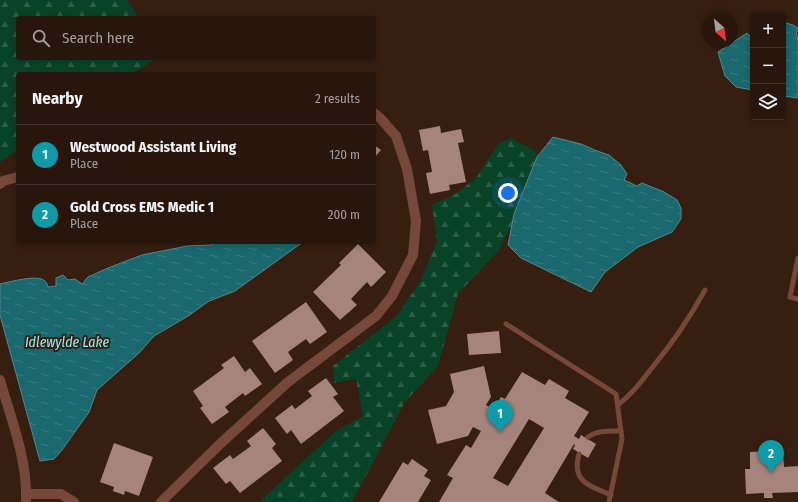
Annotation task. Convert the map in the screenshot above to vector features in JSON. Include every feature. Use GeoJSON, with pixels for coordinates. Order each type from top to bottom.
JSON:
{"type":"FeatureCollection","features":[{"type":"Feature","properties":{"kind":"street"},"geometry":{"type":"LineString","coordinates":[[161,502],[220,444],[288,382],[376,316],[392,296],[413,255],[416,222],[407,169],[396,136],[376,115]]}},
{"type":"Feature","properties":{"kind":"street"},"geometry":{"type":"LineString","coordinates":[[0,184],[16,178]]}},
{"type":"Feature","properties":{"kind":"street"},"geometry":{"type":"LineString","coordinates":[[0,380],[22,460],[26,498],[61,494],[74,502]]}},
{"type":"Feature","properties":{"kind":"lane"},"geometry":{"type":"LineString","coordinates":[[798,258],[790,297],[798,299]]}},
{"type":"Feature","properties":{"kind":"lane"},"geometry":{"type":"LineString","coordinates":[[618,405],[628,397],[677,337],[688,321],[705,290]]}},
{"type":"Feature","properties":{"kind":"lane"},"geometry":{"type":"LineString","coordinates":[[506,324],[616,394],[622,439],[609,502]]}},
{"type":"Feature","properties":{"kind":"lane"},"geometry":{"type":"LineString","coordinates":[[588,437],[594,433],[621,431]]}},
{"type":"Feature","properties":{"kind":"lane"},"geometry":{"type":"LineString","coordinates":[[579,454],[577,468],[582,481],[587,485],[611,495]]}},
{"type":"Feature","properties":{"kind":"green space"},"geometry":{"type":"Polygon","coordinates":[[[0,0],[127,0],[138,16],[16,16],[16,60],[154,60],[135,72],[16,72],[16,151],[0,162],[0,0]]]}},
{"type":"Feature","properties":{"kind":"green space"},"geometry":{"type":"Polygon","coordinates":[[[511,138],[533,150],[544,161],[499,250],[458,294],[438,366],[405,402],[352,502],[259,502],[336,431],[363,416],[356,379],[334,383],[333,366],[397,316],[422,278],[437,241],[432,205],[457,193],[476,178],[498,144],[511,138]]]}},
{"type":"Feature","properties":{"kind":"water"},"geometry":{"type":"Polygon","coordinates":[[[786,23],[798,28],[798,31],[796,32],[798,39],[798,98],[786,96],[786,23]]]}},
{"type":"Feature","properties":{"kind":"water"},"geometry":{"type":"Polygon","coordinates":[[[747,33],[750,36],[750,89],[736,87],[725,76],[718,52],[724,48],[738,48],[738,39],[747,33]]]}},
{"type":"Feature","properties":{"kind":"water"},"geometry":{"type":"Polygon","coordinates":[[[553,137],[581,144],[609,155],[621,165],[627,174],[624,180],[637,186],[642,183],[664,192],[677,200],[681,208],[681,219],[672,232],[638,247],[605,272],[591,292],[521,258],[508,245],[514,214],[537,157],[553,137]]]}},
{"type":"Feature","properties":{"kind":"water","name":"Idlewylde Lake"},"geometry":{"type":"Polygon","coordinates":[[[300,244],[235,291],[209,301],[188,316],[154,336],[139,353],[97,390],[89,412],[54,459],[40,461],[0,315],[0,284],[36,278],[45,281],[48,287],[56,286],[56,278],[63,275],[68,280],[75,279],[82,284],[88,277],[142,255],[187,246],[300,244]]]}},
{"type":"Feature","properties":{"kind":"building"},"geometry":{"type":"Polygon","coordinates":[[[440,126],[441,133],[461,129],[464,142],[458,143],[466,182],[449,185],[450,190],[430,194],[426,173],[432,172],[428,150],[423,151],[419,130],[440,126]]]}},
{"type":"Feature","properties":{"kind":"building"},"geometry":{"type":"Polygon","coordinates":[[[376,146],[381,150],[376,156],[376,146]]]}},
{"type":"Feature","properties":{"kind":"building"},"geometry":{"type":"Polygon","coordinates":[[[358,244],[386,272],[371,287],[367,282],[351,299],[357,305],[340,320],[313,292],[341,265],[339,263],[358,244]]]}},
{"type":"Feature","properties":{"kind":"building"},"geometry":{"type":"Polygon","coordinates":[[[306,302],[327,332],[310,344],[306,339],[288,352],[293,360],[275,373],[252,341],[306,302]]]}},
{"type":"Feature","properties":{"kind":"building"},"geometry":{"type":"Polygon","coordinates":[[[499,331],[501,353],[469,355],[467,334],[499,331]]]}},
{"type":"Feature","properties":{"kind":"building"},"geometry":{"type":"Polygon","coordinates":[[[234,356],[245,372],[250,368],[262,384],[245,396],[243,393],[225,407],[229,412],[212,424],[200,408],[203,406],[193,391],[224,368],[221,365],[234,356]]]}},
{"type":"Feature","properties":{"kind":"building"},"geometry":{"type":"Polygon","coordinates":[[[484,366],[491,397],[486,405],[493,409],[501,397],[505,399],[522,372],[545,385],[549,379],[569,391],[565,398],[589,412],[574,436],[579,439],[581,435],[596,444],[588,458],[573,449],[574,444],[545,493],[559,502],[439,502],[453,478],[447,475],[466,445],[471,448],[481,431],[473,427],[468,436],[437,444],[428,410],[446,406],[454,392],[450,374],[484,366]],[[529,419],[493,478],[508,486],[544,428],[529,419]]]}},
{"type":"Feature","properties":{"kind":"building"},"geometry":{"type":"Polygon","coordinates":[[[326,378],[338,394],[333,397],[344,411],[301,444],[291,430],[287,434],[275,418],[292,405],[295,409],[312,396],[308,391],[326,378]]]}},
{"type":"Feature","properties":{"kind":"building"},"geometry":{"type":"Polygon","coordinates":[[[263,428],[276,444],[272,448],[282,461],[240,493],[230,481],[226,484],[213,468],[230,455],[233,459],[251,446],[247,441],[263,428]]]}},
{"type":"Feature","properties":{"kind":"building"},"geometry":{"type":"Polygon","coordinates":[[[114,443],[153,457],[139,496],[125,491],[124,495],[113,491],[114,487],[100,482],[114,443]]]}},
{"type":"Feature","properties":{"kind":"building"},"geometry":{"type":"Polygon","coordinates":[[[783,450],[784,467],[798,466],[798,492],[772,493],[773,498],[764,498],[764,493],[746,494],[745,469],[750,469],[750,452],[783,450]]]}},
{"type":"Feature","properties":{"kind":"building"},"geometry":{"type":"Polygon","coordinates":[[[412,459],[428,470],[424,476],[431,480],[418,502],[379,502],[403,462],[408,465],[412,459]]]}},
{"type":"Feature","properties":{"kind":"place","name":"Westwood Assistant Living"},"geometry":{"type":"Point","coordinates":[500,433]}},
{"type":"Feature","properties":{"kind":"place","name":"Gold Cross EMS Medic 1"},"geometry":{"type":"Point","coordinates":[771,473]}}]}
